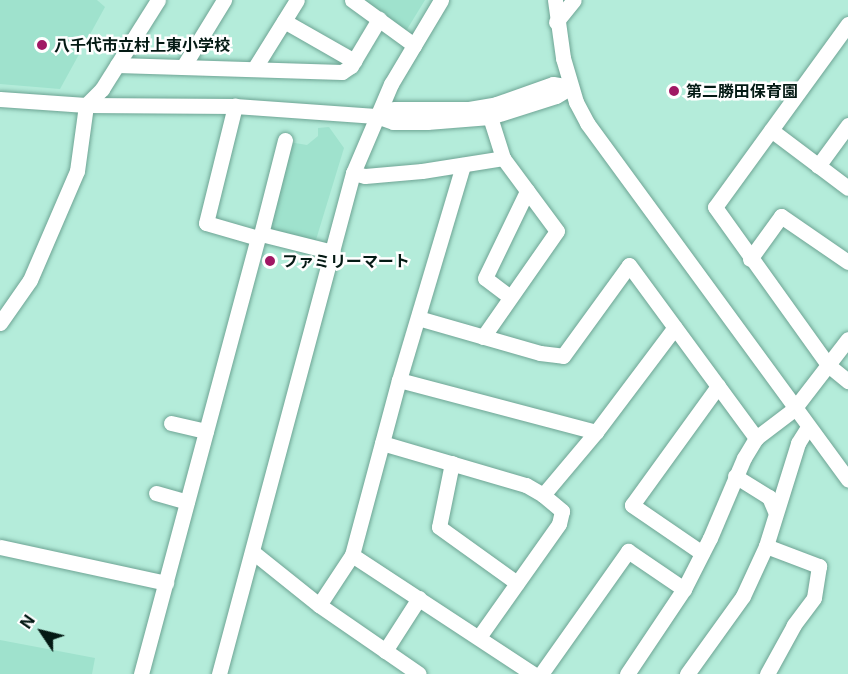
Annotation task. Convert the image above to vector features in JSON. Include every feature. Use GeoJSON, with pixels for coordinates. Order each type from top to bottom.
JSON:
{"type":"FeatureCollection","features":[{"type":"Feature","properties":{"kind":"street"},"geometry":{"type":"LineString","coordinates":[[0,323],[30,280],[77,171],[86,105],[102,89],[158,0]]}},
{"type":"Feature","properties":{"kind":"street"},"geometry":{"type":"LineString","coordinates":[[183,67],[225,0]]}},
{"type":"Feature","properties":{"kind":"street"},"geometry":{"type":"LineString","coordinates":[[254,69],[297,0]]}},
{"type":"Feature","properties":{"kind":"street"},"geometry":{"type":"LineString","coordinates":[[352,0],[414,45]]}},
{"type":"Feature","properties":{"kind":"street"},"geometry":{"type":"LineString","coordinates":[[219,674],[254,553],[353,173],[376,116],[441,0]]}},
{"type":"Feature","properties":{"kind":"street"},"geometry":{"type":"LineString","coordinates":[[555,0],[556,22],[571,87],[587,123],[621,173],[848,480]]}},
{"type":"Feature","properties":{"kind":"street"},"geometry":{"type":"LineString","coordinates":[[556,22],[574,0]]}},
{"type":"Feature","properties":{"kind":"street"},"geometry":{"type":"LineString","coordinates":[[117,65],[342,72],[354,61],[379,19]]}},
{"type":"Feature","properties":{"kind":"street"},"geometry":{"type":"LineString","coordinates":[[284,21],[354,61]]}},
{"type":"Feature","properties":{"kind":"street"},"geometry":{"type":"LineString","coordinates":[[848,24],[715,207],[828,365],[848,381]]}},
{"type":"Feature","properties":{"kind":"street"},"geometry":{"type":"LineString","coordinates":[[376,116],[394,109],[469,109],[496,104],[553,84],[571,87]]}},
{"type":"Feature","properties":{"kind":"street"},"geometry":{"type":"LineString","coordinates":[[0,99],[86,105],[235,106],[376,116],[393,122],[405,122],[490,117],[556,96],[571,87]]}},
{"type":"Feature","properties":{"kind":"street"},"geometry":{"type":"LineString","coordinates":[[142,670],[258,238],[206,224],[235,106]]}},
{"type":"Feature","properties":{"kind":"street"},"geometry":{"type":"LineString","coordinates":[[483,337],[557,231],[503,158],[490,117]]}},
{"type":"Feature","properties":{"kind":"street"},"geometry":{"type":"LineString","coordinates":[[818,166],[848,125]]}},
{"type":"Feature","properties":{"kind":"street"},"geometry":{"type":"LineString","coordinates":[[771,130],[848,188]]}},
{"type":"Feature","properties":{"kind":"street"},"geometry":{"type":"LineString","coordinates":[[285,140],[261,234],[333,252]]}},
{"type":"Feature","properties":{"kind":"street"},"geometry":{"type":"LineString","coordinates":[[353,173],[365,176],[503,158]]}},
{"type":"Feature","properties":{"kind":"street"},"geometry":{"type":"LineString","coordinates":[[319,606],[352,555],[399,380],[463,165]]}},
{"type":"Feature","properties":{"kind":"street"},"geometry":{"type":"LineString","coordinates":[[510,297],[484,278],[527,191]]}},
{"type":"Feature","properties":{"kind":"street"},"geometry":{"type":"LineString","coordinates":[[251,236],[254,219],[266,216]]}},
{"type":"Feature","properties":{"kind":"street"},"geometry":{"type":"LineString","coordinates":[[750,259],[782,216],[848,262]]}},
{"type":"Feature","properties":{"kind":"street"},"geometry":{"type":"LineString","coordinates":[[418,318],[562,356],[629,265],[756,438]]}},
{"type":"Feature","properties":{"kind":"street"},"geometry":{"type":"LineString","coordinates":[[543,495],[596,432],[675,327]]}},
{"type":"Feature","properties":{"kind":"street"},"geometry":{"type":"LineString","coordinates":[[627,674],[684,589],[702,554],[735,476],[756,438],[794,409],[848,339]]}},
{"type":"Feature","properties":{"kind":"street"},"geometry":{"type":"LineString","coordinates":[[399,380],[596,432]]}},
{"type":"Feature","properties":{"kind":"street"},"geometry":{"type":"LineString","coordinates":[[702,554],[632,506],[718,386]]}},
{"type":"Feature","properties":{"kind":"street"},"geometry":{"type":"LineString","coordinates":[[171,423],[206,431]]}},
{"type":"Feature","properties":{"kind":"street"},"geometry":{"type":"LineString","coordinates":[[687,674],[743,596],[766,546],[798,443],[808,427]]}},
{"type":"Feature","properties":{"kind":"street"},"geometry":{"type":"LineString","coordinates":[[382,443],[517,481],[543,495],[562,511],[562,517],[479,637]]}},
{"type":"Feature","properties":{"kind":"street"},"geometry":{"type":"LineString","coordinates":[[452,463],[439,527],[517,583]]}},
{"type":"Feature","properties":{"kind":"street"},"geometry":{"type":"LineString","coordinates":[[735,476],[769,497],[775,511]]}},
{"type":"Feature","properties":{"kind":"street"},"geometry":{"type":"LineString","coordinates":[[156,493],[188,502]]}},
{"type":"Feature","properties":{"kind":"street"},"geometry":{"type":"LineString","coordinates":[[766,546],[819,566],[814,598],[794,625],[767,674]]}},
{"type":"Feature","properties":{"kind":"street"},"geometry":{"type":"LineString","coordinates":[[0,547],[166,583]]}},
{"type":"Feature","properties":{"kind":"street"},"geometry":{"type":"LineString","coordinates":[[541,674],[628,551],[684,589]]}},
{"type":"Feature","properties":{"kind":"street"},"geometry":{"type":"LineString","coordinates":[[254,553],[319,606],[419,674]]}},
{"type":"Feature","properties":{"kind":"street"},"geometry":{"type":"LineString","coordinates":[[352,555],[533,674]]}},
{"type":"Feature","properties":{"kind":"street"},"geometry":{"type":"LineString","coordinates":[[385,651],[419,598]]}},
{"type":"Feature","properties":{"kind":"shaded area","name":"八千代市立村上東小学校"},"geometry":{"type":"Polygon","coordinates":[[[0,0],[97,0],[105,7],[60,89],[0,84],[0,0]]]}},
{"type":"Feature","properties":{"kind":"shaded area"},"geometry":{"type":"Polygon","coordinates":[[[364,0],[425,0],[406,31],[364,0]]]}},
{"type":"Feature","properties":{"kind":"shaded area"},"geometry":{"type":"Polygon","coordinates":[[[329,127],[344,148],[315,243],[267,232],[289,142],[307,145],[318,136],[318,128],[329,127]]]}},
{"type":"Feature","properties":{"kind":"shaded area"},"geometry":{"type":"Polygon","coordinates":[[[0,640],[95,658],[92,674],[0,674],[0,640]]]}},
{"type":"Feature","properties":{"kind":"place","name":"八千代市立村上東小学校"},"geometry":{"type":"Point","coordinates":[42,45]}},
{"type":"Feature","properties":{"kind":"place","name":"第二勝田保育園"},"geometry":{"type":"Point","coordinates":[674,91]}},
{"type":"Feature","properties":{"kind":"place","name":"ファミリーマート"},"geometry":{"type":"Point","coordinates":[270,261]}}]}
